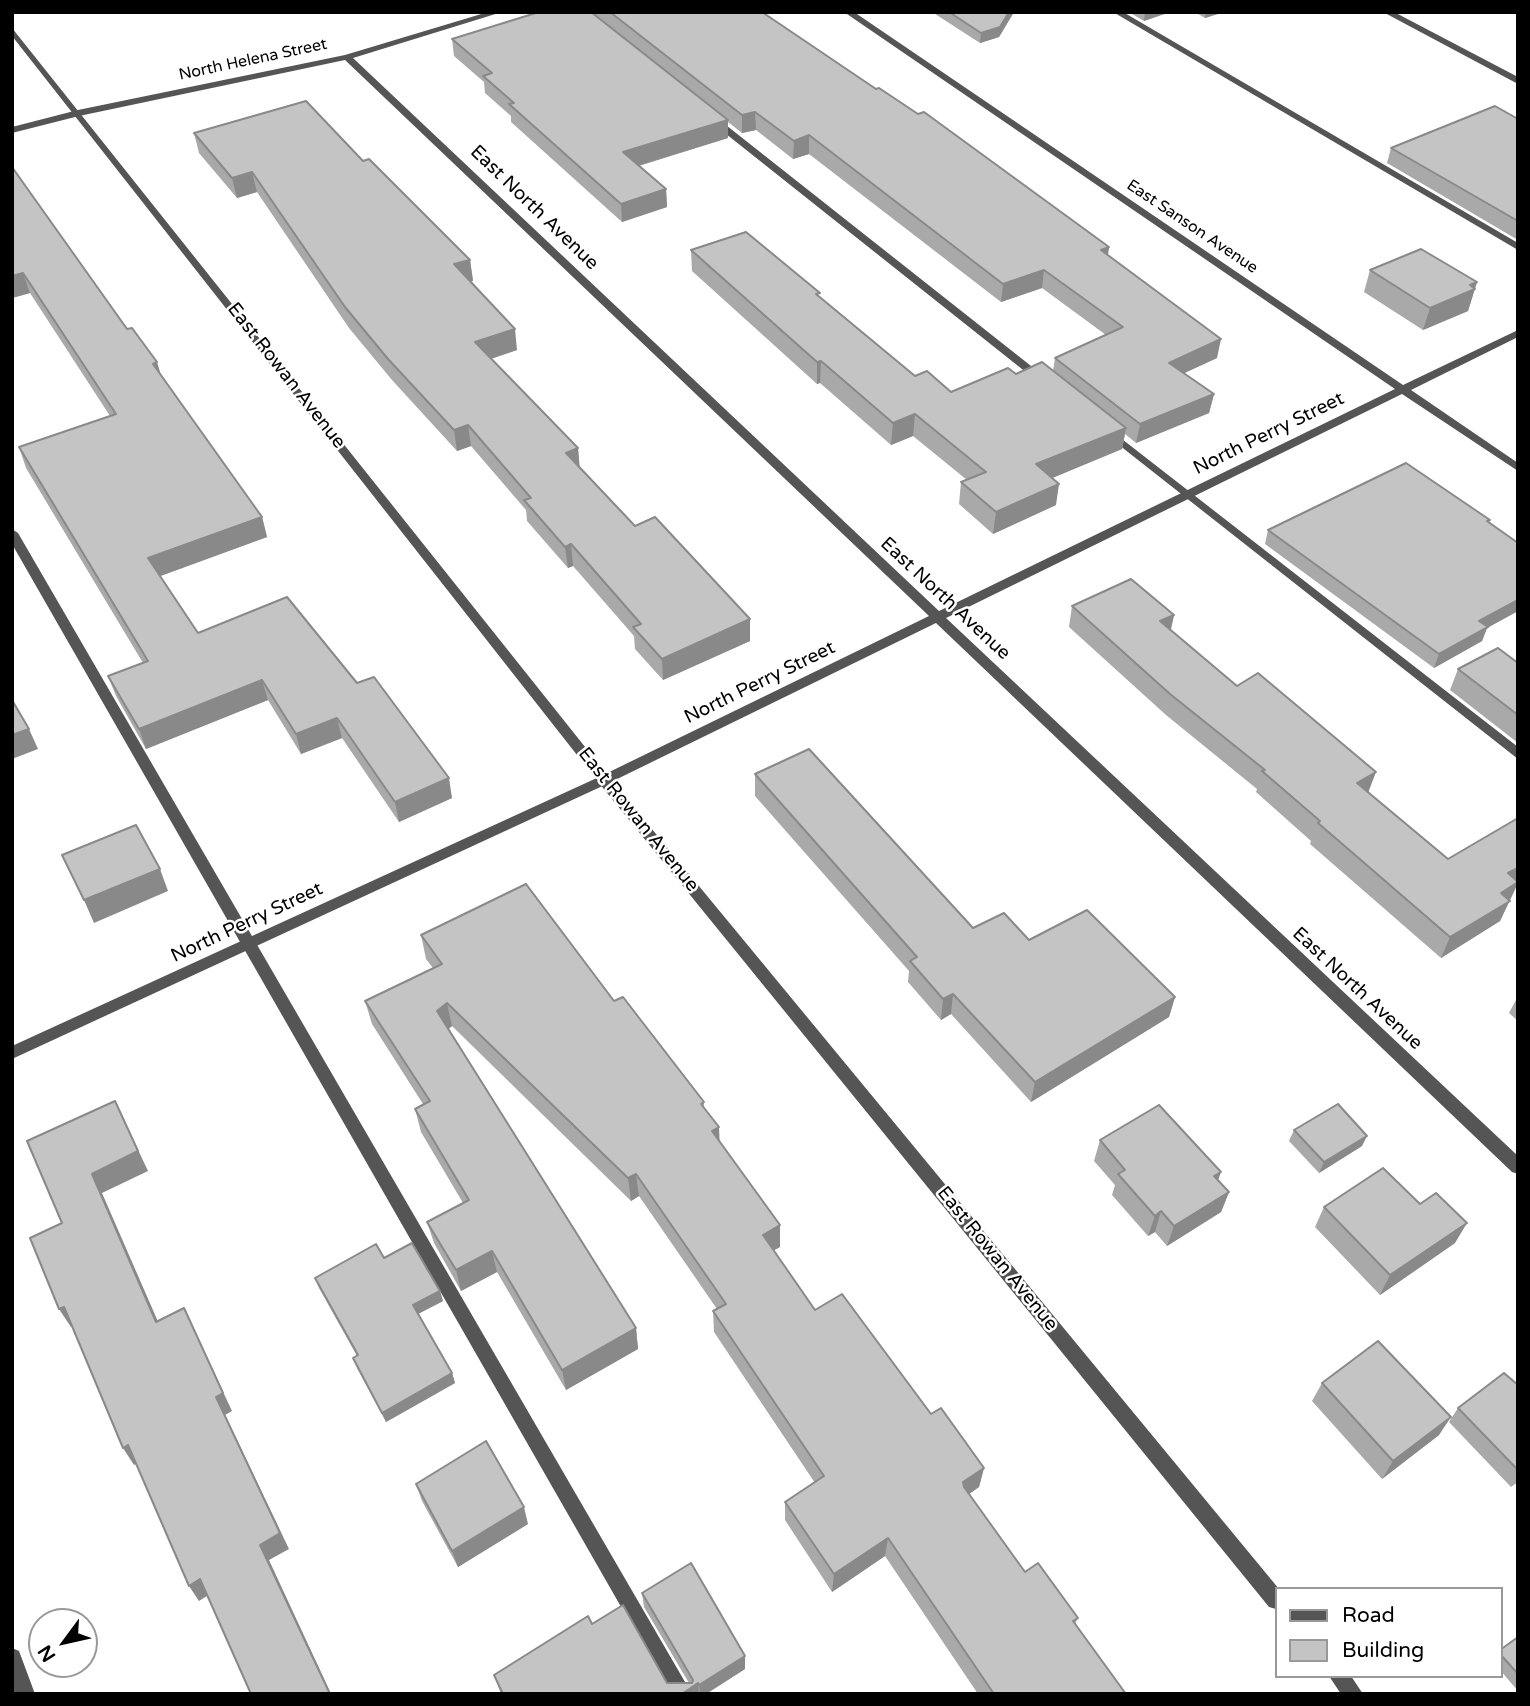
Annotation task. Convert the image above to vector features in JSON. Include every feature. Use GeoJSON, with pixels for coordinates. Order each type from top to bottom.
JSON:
{"type":"FeatureCollection","features":[{"type":"Feature","properties":{"kind":"street","name":"North Helena Street"},"geometry":{"type":"LineString","coordinates":[[12,130],[78,113],[347,57],[498,12]]}},
{"type":"Feature","properties":{"kind":"street","name":"East Sanson Avenue"},"geometry":{"type":"LineString","coordinates":[[848,12],[1518,468]]}},
{"type":"Feature","properties":{"kind":"street"},"geometry":{"type":"LineString","coordinates":[[1117,12],[1518,247]]}},
{"type":"Feature","properties":{"kind":"street"},"geometry":{"type":"LineString","coordinates":[[1387,12],[1518,81]]}},
{"type":"Feature","properties":{"kind":"street","name":"East Rowan Avenue"},"geometry":{"type":"LineString","coordinates":[[12,30],[604,780],[1274,1598]]}},
{"type":"Feature","properties":{"kind":"street","name":"East North Avenue"},"geometry":{"type":"LineString","coordinates":[[347,57],[1518,1167]]}},
{"type":"Feature","properties":{"kind":"street"},"geometry":{"type":"LineString","coordinates":[[709,116],[1047,383]]}},
{"type":"Feature","properties":{"kind":"street","name":"North Perry Street"},"geometry":{"type":"LineString","coordinates":[[12,1053],[604,780],[1518,333]]}},
{"type":"Feature","properties":{"kind":"street"},"geometry":{"type":"LineString","coordinates":[[1101,426],[1518,754]]}},
{"type":"Feature","properties":{"kind":"street"},"geometry":{"type":"LineString","coordinates":[[12,533],[682,1694]]}},
{"type":"Feature","properties":{"kind":"street"},"geometry":{"type":"LineString","coordinates":[[12,1658],[25,1694]]}},
{"type":"Feature","properties":{"kind":"street"},"geometry":{"type":"LineString","coordinates":[[1341,1678],[1353,1694]]}},
{"type":"Feature","properties":{"kind":"building"},"geometry":{"type":"Polygon","coordinates":[[[539,12],[591,12],[728,120],[623,152],[666,189],[621,204],[509,104],[514,103],[483,76],[492,73],[452,39],[539,12]]]}},
{"type":"Feature","properties":{"kind":"building"},"geometry":{"type":"Polygon","coordinates":[[[610,12],[762,12],[876,89],[879,88],[918,114],[924,112],[1109,247],[1101,250],[1221,339],[1169,363],[1214,394],[1140,424],[1055,358],[1123,327],[1044,270],[1003,284],[809,135],[794,141],[755,112],[742,115],[610,12]]]}},
{"type":"Feature","properties":{"kind":"building"},"geometry":{"type":"Polygon","coordinates":[[[949,12],[1009,12],[1000,27],[981,33],[949,12]]]}},
{"type":"Feature","properties":{"kind":"building"},"geometry":{"type":"Polygon","coordinates":[[[306,101],[363,161],[369,159],[470,260],[454,264],[515,329],[475,342],[578,448],[566,453],[635,526],[655,517],[750,619],[662,659],[633,627],[641,624],[571,544],[565,547],[524,500],[531,498],[468,425],[454,430],[388,359],[345,307],[252,172],[232,178],[194,133],[306,101]]]}},
{"type":"Feature","properties":{"kind":"building"},"geometry":{"type":"Polygon","coordinates":[[[1495,106],[1518,119],[1518,221],[1391,148],[1495,106]]]}},
{"type":"Feature","properties":{"kind":"building"},"geometry":{"type":"Polygon","coordinates":[[[12,167],[127,329],[132,328],[157,362],[153,364],[262,517],[148,558],[198,633],[287,597],[357,683],[374,677],[449,778],[395,802],[337,718],[296,734],[262,680],[139,729],[108,676],[148,661],[19,447],[116,414],[23,273],[12,276],[12,167]]]}},
{"type":"Feature","properties":{"kind":"building"},"geometry":{"type":"Polygon","coordinates":[[[746,232],[915,376],[927,371],[951,392],[1008,368],[1016,374],[1042,362],[1126,428],[1036,464],[1059,484],[996,512],[961,482],[986,472],[915,414],[893,423],[821,361],[817,362],[691,250],[746,232]]]}},
{"type":"Feature","properties":{"kind":"building"},"geometry":{"type":"Polygon","coordinates":[[[1421,249],[1477,282],[1470,285],[1475,289],[1430,308],[1370,270],[1421,249]]]}},
{"type":"Feature","properties":{"kind":"building"},"geometry":{"type":"Polygon","coordinates":[[[1406,463],[1490,520],[1487,521],[1518,543],[1518,600],[1479,621],[1488,627],[1439,654],[1268,530],[1406,463]]]}},
{"type":"Feature","properties":{"kind":"building"},"geometry":{"type":"Polygon","coordinates":[[[1131,579],[1174,615],[1160,621],[1237,686],[1258,673],[1376,772],[1357,783],[1448,859],[1518,818],[1518,868],[1508,873],[1518,882],[1501,893],[1510,901],[1450,937],[1318,823],[1320,821],[1262,771],[1265,770],[1170,694],[1072,606],[1131,579]]]}},
{"type":"Feature","properties":{"kind":"building"},"geometry":{"type":"Polygon","coordinates":[[[1498,648],[1518,663],[1518,715],[1458,669],[1498,648]]]}},
{"type":"Feature","properties":{"kind":"building"},"geometry":{"type":"Polygon","coordinates":[[[12,700],[29,729],[12,735],[12,700]]]}},
{"type":"Feature","properties":{"kind":"building"},"geometry":{"type":"Polygon","coordinates":[[[809,749],[973,928],[1004,913],[1029,940],[1087,910],[1175,997],[1035,1082],[953,994],[943,999],[910,961],[917,957],[755,774],[809,749]]]}},
{"type":"Feature","properties":{"kind":"building"},"geometry":{"type":"Polygon","coordinates":[[[136,825],[160,869],[84,900],[62,855],[136,825]]]}},
{"type":"Feature","properties":{"kind":"building"},"geometry":{"type":"Polygon","coordinates":[[[526,884],[614,1001],[623,997],[704,1102],[701,1104],[719,1127],[712,1131],[780,1225],[763,1235],[815,1310],[842,1294],[931,1414],[941,1408],[984,1468],[963,1482],[964,1487],[1025,1572],[1038,1563],[1078,1618],[1073,1621],[1126,1694],[994,1694],[888,1538],[834,1574],[785,1502],[824,1476],[713,1311],[726,1304],[636,1174],[628,1178],[447,1003],[437,1011],[636,1328],[562,1370],[492,1251],[456,1270],[427,1222],[469,1200],[415,1109],[430,1101],[365,1001],[442,964],[421,935],[526,884]]]}},
{"type":"Feature","properties":{"kind":"building"},"geometry":{"type":"Polygon","coordinates":[[[115,1101],[138,1151],[92,1174],[156,1322],[184,1308],[223,1393],[216,1397],[280,1533],[260,1545],[330,1694],[251,1694],[200,1579],[189,1586],[128,1445],[123,1448],[64,1307],[59,1309],[30,1238],[62,1223],[27,1141],[115,1101]]]}},
{"type":"Feature","properties":{"kind":"building"},"geometry":{"type":"Polygon","coordinates":[[[1338,1104],[1367,1136],[1324,1162],[1294,1130],[1338,1104]]]}},
{"type":"Feature","properties":{"kind":"building"},"geometry":{"type":"Polygon","coordinates":[[[1159,1105],[1221,1172],[1214,1176],[1229,1192],[1174,1226],[1161,1211],[1155,1216],[1118,1174],[1125,1170],[1100,1140],[1159,1105]]]}},
{"type":"Feature","properties":{"kind":"building"},"geometry":{"type":"Polygon","coordinates":[[[1383,1168],[1420,1204],[1436,1193],[1467,1223],[1390,1275],[1324,1207],[1383,1168]]]}},
{"type":"Feature","properties":{"kind":"building"},"geometry":{"type":"Polygon","coordinates":[[[412,1243],[440,1291],[413,1305],[452,1373],[382,1413],[353,1358],[358,1355],[315,1278],[376,1244],[384,1258],[412,1243]]]}},
{"type":"Feature","properties":{"kind":"building"},"geometry":{"type":"Polygon","coordinates":[[[1378,1341],[1451,1417],[1393,1461],[1322,1383],[1378,1341]]]}},
{"type":"Feature","properties":{"kind":"building"},"geometry":{"type":"Polygon","coordinates":[[[1504,1373],[1518,1385],[1518,1470],[1458,1408],[1504,1373]]]}},
{"type":"Feature","properties":{"kind":"building"},"geometry":{"type":"Polygon","coordinates":[[[486,1441],[524,1507],[452,1551],[416,1484],[486,1441]]]}},
{"type":"Feature","properties":{"kind":"building"},"geometry":{"type":"Polygon","coordinates":[[[691,1563],[745,1656],[682,1694],[503,1694],[494,1675],[588,1616],[592,1624],[623,1605],[667,1683],[692,1683],[693,1680],[642,1593],[691,1563]]]}},
{"type":"Feature","properties":{"kind":"building"},"geometry":{"type":"Polygon","coordinates":[[[1518,1637],[1518,1674],[1502,1656],[1502,1649],[1518,1637]]]}}]}
